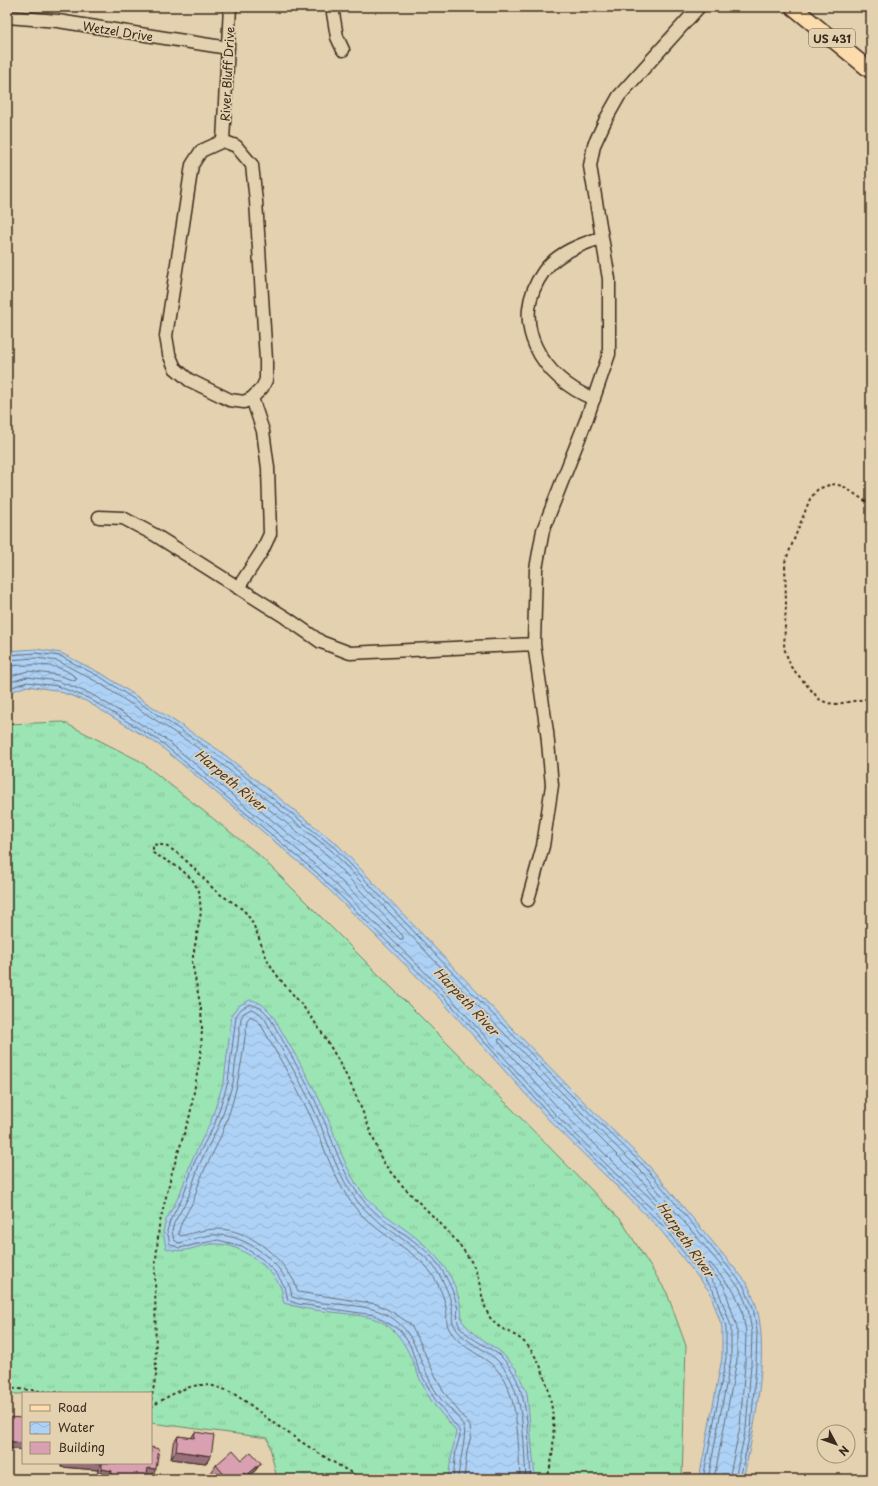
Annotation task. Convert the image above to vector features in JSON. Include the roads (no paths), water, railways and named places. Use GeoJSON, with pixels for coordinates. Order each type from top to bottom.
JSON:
{"type":"FeatureCollection","features":[{"type":"Feature","properties":{"kind":"main road","name":"US 431"},"geometry":{"type":"LineString","coordinates":[[793,7],[871,70]]}},
{"type":"Feature","properties":{"kind":"street","name":"River Bluff Drive"},"geometry":{"type":"LineString","coordinates":[[223,141],[230,7]]}},
{"type":"Feature","properties":{"kind":"street"},"geometry":{"type":"LineString","coordinates":[[332,7],[337,37],[343,50]]}},
{"type":"Feature","properties":{"kind":"street"},"geometry":{"type":"LineString","coordinates":[[528,900],[543,846],[552,785],[547,732],[534,644],[536,569],[543,530],[594,400],[609,354],[609,279],[590,166],[594,144],[619,96],[699,7]]}},
{"type":"Feature","properties":{"kind":"street","name":"Wetzel Drive"},"geometry":{"type":"LineString","coordinates":[[7,17],[58,21],[228,48]]}},
{"type":"Feature","properties":{"kind":"street"},"geometry":{"type":"LineString","coordinates":[[223,141],[236,146],[252,165],[256,200],[266,380],[262,388],[252,398],[244,402],[230,400],[189,380],[175,368],[168,354],[166,336],[192,165],[201,151],[223,141]]}},
{"type":"Feature","properties":{"kind":"street"},"geometry":{"type":"LineString","coordinates":[[594,400],[577,393],[553,374],[542,359],[533,340],[528,319],[532,294],[544,270],[559,257],[581,244],[601,238]]}},
{"type":"Feature","properties":{"kind":"street"},"geometry":{"type":"LineString","coordinates":[[238,588],[262,551],[270,534],[268,468],[263,431],[252,398]]}},
{"type":"Feature","properties":{"kind":"street"},"geometry":{"type":"LineString","coordinates":[[99,517],[123,518],[155,535],[285,617],[321,642],[350,653],[534,644]]}},
{"type":"Feature","properties":{"kind":"water","name":"Harpeth River"},"geometry":{"type":"Polygon","coordinates":[[[36,649],[61,653],[104,675],[220,751],[338,845],[570,1088],[649,1166],[747,1283],[756,1305],[760,1324],[761,1368],[756,1416],[743,1479],[699,1479],[722,1358],[722,1327],[710,1292],[659,1228],[549,1120],[441,1000],[313,874],[159,745],[86,701],[55,690],[27,686],[7,693],[7,651],[36,649]]]}},
{"type":"Feature","properties":{"kind":"water"},"geometry":{"type":"Polygon","coordinates":[[[250,1000],[260,1003],[272,1014],[317,1095],[328,1118],[346,1165],[358,1187],[384,1214],[415,1237],[436,1256],[452,1279],[461,1306],[462,1321],[473,1333],[501,1352],[516,1369],[527,1393],[535,1479],[449,1479],[456,1431],[431,1400],[402,1341],[395,1332],[385,1324],[372,1318],[306,1309],[284,1303],[281,1288],[277,1280],[263,1265],[236,1248],[227,1245],[211,1244],[180,1251],[166,1248],[163,1231],[166,1220],[180,1194],[191,1162],[211,1121],[224,1081],[232,1014],[238,1006],[250,1000]]]}}]}
